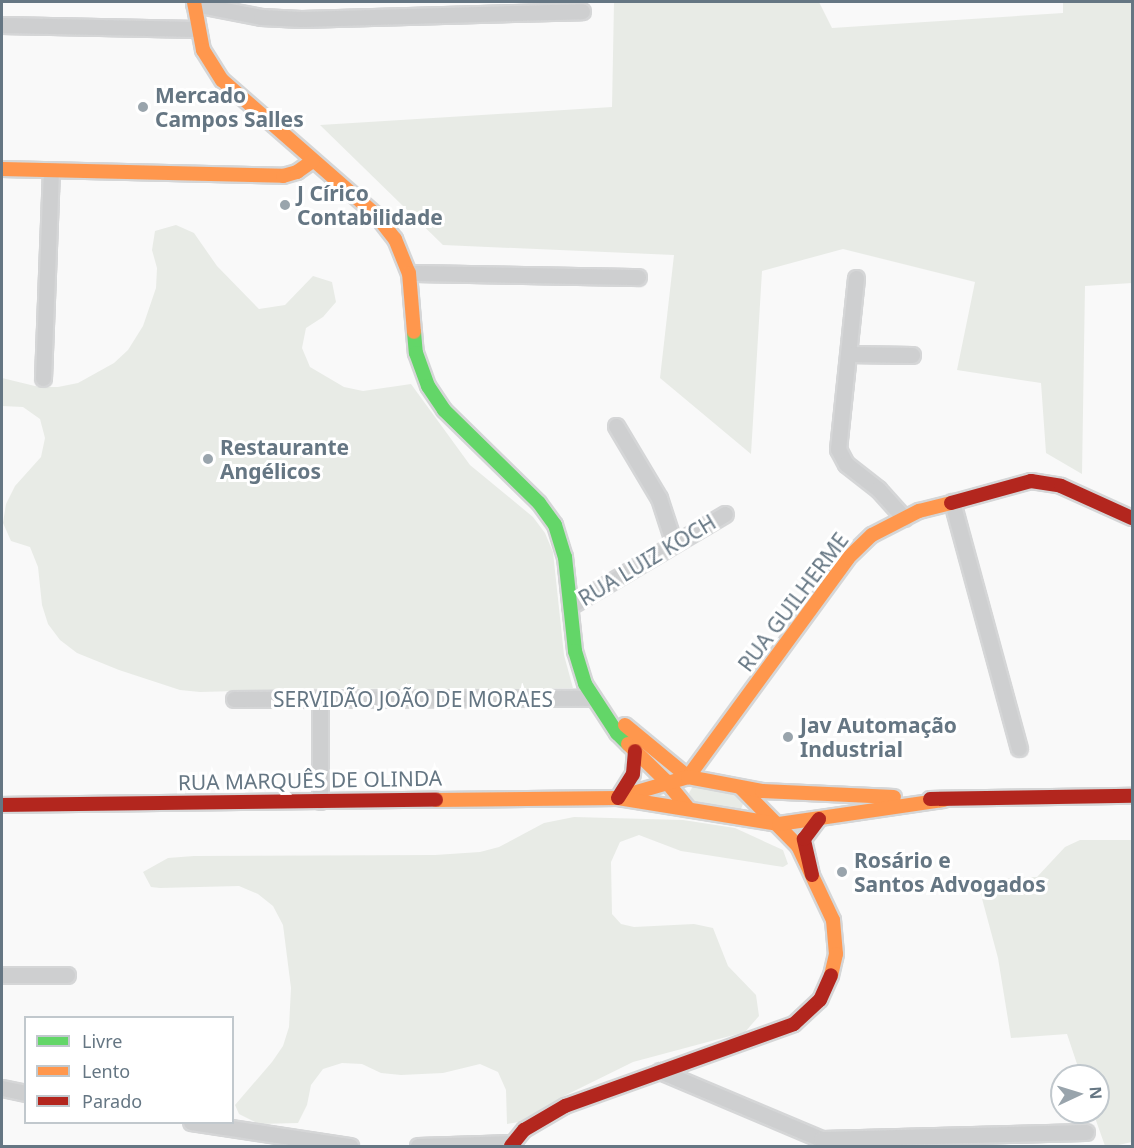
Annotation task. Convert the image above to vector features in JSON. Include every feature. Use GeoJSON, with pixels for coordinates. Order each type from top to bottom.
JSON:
{"type":"FeatureCollection","features":[{"type":"Feature","properties":{"kind":"main road"},"geometry":{"type":"LineString","coordinates":[[194,3],[197,29],[203,50],[222,80],[386,226],[400,249],[409,273],[416,353],[428,386],[451,417],[539,503],[555,525],[565,557],[574,651],[592,698],[617,733],[666,781],[689,809]]}},
{"type":"Feature","properties":{"kind":"main road"},"geometry":{"type":"LineString","coordinates":[[2,169],[283,176],[297,172],[313,161]]}},
{"type":"Feature","properties":{"kind":"main road","name":"RUA GUILHERME"},"geometry":{"type":"LineString","coordinates":[[688,777],[848,558],[872,535],[904,518],[952,502],[1016,484],[1040,482],[1061,486],[1132,518]]}},
{"type":"Feature","properties":{"kind":"main road"},"geometry":{"type":"LineString","coordinates":[[592,698],[688,777],[683,792],[689,809]]}},
{"type":"Feature","properties":{"kind":"main road"},"geometry":{"type":"LineString","coordinates":[[711,745],[716,780]]}},
{"type":"Feature","properties":{"kind":"main road"},"geometry":{"type":"LineString","coordinates":[[618,798],[633,774],[634,751]]}},
{"type":"Feature","properties":{"kind":"main road","name":"RUA MARQUÊS DE OLINDA"},"geometry":{"type":"LineString","coordinates":[[618,798],[666,781],[688,777],[716,780],[741,788],[944,800],[1132,796]]}},
{"type":"Feature","properties":{"kind":"main road"},"geometry":{"type":"LineString","coordinates":[[741,788],[748,810],[740,819],[776,837],[812,874]]}},
{"type":"Feature","properties":{"kind":"main road"},"geometry":{"type":"LineString","coordinates":[[512,1145],[524,1130],[557,1110],[660,1071],[778,1031],[801,1018],[820,1000],[833,970],[836,937],[833,920],[798,846],[779,824],[741,788]]}},
{"type":"Feature","properties":{"kind":"main road","name":"RUA MARQUÊS DE OLINDA"},"geometry":{"type":"LineString","coordinates":[[2,805],[618,798],[779,824],[944,800]]}},
{"type":"Feature","properties":{"kind":"main road"},"geometry":{"type":"LineString","coordinates":[[812,874],[804,839],[819,819]]}},
{"type":"Feature","properties":{"kind":"street"},"geometry":{"type":"LineString","coordinates":[[194,3],[261,17],[301,20],[582,11]]}},
{"type":"Feature","properties":{"kind":"street"},"geometry":{"type":"LineString","coordinates":[[2,25],[197,29]]}},
{"type":"Feature","properties":{"kind":"street"},"geometry":{"type":"LineString","coordinates":[[43,378],[51,170]]}},
{"type":"Feature","properties":{"kind":"street"},"geometry":{"type":"LineString","coordinates":[[409,273],[638,277]]}},
{"type":"Feature","properties":{"kind":"street"},"geometry":{"type":"LineString","coordinates":[[856,278],[838,439],[841,458],[878,489],[904,518]]}},
{"type":"Feature","properties":{"kind":"street"},"geometry":{"type":"LineString","coordinates":[[848,354],[912,355]]}},
{"type":"Feature","properties":{"kind":"street"},"geometry":{"type":"LineString","coordinates":[[616,426],[659,498],[674,544]]}},
{"type":"Feature","properties":{"kind":"street"},"geometry":{"type":"LineString","coordinates":[[952,502],[1019,748]]}},
{"type":"Feature","properties":{"kind":"street","name":"RUA LUIZ KOCH"},"geometry":{"type":"LineString","coordinates":[[570,606],[725,514]]}},
{"type":"Feature","properties":{"kind":"street","name":"SERVIDÃO JOÃO DE MORAES"},"geometry":{"type":"LineString","coordinates":[[234,699],[592,698]]}},
{"type":"Feature","properties":{"kind":"street"},"geometry":{"type":"LineString","coordinates":[[320,699],[320,801]]}},
{"type":"Feature","properties":{"kind":"street"},"geometry":{"type":"LineString","coordinates":[[2,975],[67,975]]}},
{"type":"Feature","properties":{"kind":"street"},"geometry":{"type":"LineString","coordinates":[[660,1071],[809,1136],[821,1139],[859,1143],[1086,1132]]}},
{"type":"Feature","properties":{"kind":"street"},"geometry":{"type":"LineString","coordinates":[[2,1088],[24,1093]]}},
{"type":"Feature","properties":{"kind":"street"},"geometry":{"type":"LineString","coordinates":[[204,1124],[350,1146]]}},
{"type":"Feature","properties":{"kind":"street"},"geometry":{"type":"LineString","coordinates":[[418,1146],[512,1145]]}},
{"type":"Feature","properties":{"kind":"shaded area"},"geometry":{"type":"Polygon","coordinates":[[[614,2],[819,2],[832,28],[1063,13],[1063,2],[1132,2],[1132,283],[1085,286],[1082,474],[1046,453],[1041,383],[957,370],[975,282],[843,249],[762,271],[751,454],[660,378],[674,255],[443,245],[320,125],[612,107],[614,2]]]}},
{"type":"Feature","properties":{"kind":"shaded area"},"geometry":{"type":"Polygon","coordinates":[[[176,225],[194,233],[217,266],[259,309],[285,305],[313,276],[332,282],[336,302],[323,317],[306,328],[302,348],[310,367],[344,387],[363,391],[411,384],[470,465],[533,517],[545,533],[553,552],[564,655],[573,688],[477,691],[345,688],[200,692],[180,690],[119,670],[77,653],[60,640],[48,624],[42,605],[38,567],[30,547],[11,541],[3,523],[6,504],[15,486],[41,457],[45,438],[40,419],[23,407],[2,406],[2,378],[39,387],[58,387],[78,383],[114,363],[128,350],[143,326],[156,288],[157,268],[152,250],[155,231],[176,225]]]}},
{"type":"Feature","properties":{"kind":"shaded area"},"geometry":{"type":"Polygon","coordinates":[[[693,786],[737,794],[743,804],[741,809],[695,806],[689,793],[693,786]]]}},
{"type":"Feature","properties":{"kind":"shaded area"},"geometry":{"type":"Polygon","coordinates":[[[574,817],[683,820],[735,828],[783,850],[788,864],[783,867],[681,851],[639,835],[620,842],[611,862],[612,914],[621,924],[634,927],[694,924],[713,928],[728,966],[756,995],[759,1016],[745,1032],[633,1062],[560,1098],[526,1121],[507,1124],[506,1090],[498,1072],[480,1064],[443,1073],[401,1075],[381,1073],[362,1064],[342,1063],[323,1069],[311,1085],[307,1105],[298,1123],[259,1124],[239,1114],[235,1105],[272,1062],[283,1046],[289,1027],[291,988],[283,925],[273,906],[258,894],[239,886],[151,887],[143,872],[168,858],[194,856],[435,855],[480,852],[499,847],[544,823],[574,817]]]}},
{"type":"Feature","properties":{"kind":"shaded area"},"geometry":{"type":"Polygon","coordinates":[[[1080,840],[1132,840],[1132,1142],[1114,1146],[1105,1146],[1097,1124],[1110,1124],[1110,1064],[1077,1064],[1067,1034],[1011,1038],[998,958],[977,880],[1037,877],[1065,847],[1080,840]]]}},
{"type":"Feature","properties":{"kind":"traffic: fast"},"geometry":{"type":"LineString","coordinates":[[414,332],[416,353],[428,386],[444,410],[539,503],[555,525],[565,557],[575,651],[585,684],[617,733],[628,744]]}},
{"type":"Feature","properties":{"kind":"traffic: slow"},"geometry":{"type":"LineString","coordinates":[[194,2],[203,50],[222,80],[376,215],[395,239],[409,273],[414,332]]}},
{"type":"Feature","properties":{"kind":"traffic: slow"},"geometry":{"type":"LineString","coordinates":[[2,169],[283,176],[297,172],[313,161]]}},
{"type":"Feature","properties":{"kind":"traffic: slow"},"geometry":{"type":"LineString","coordinates":[[625,725],[688,777],[848,558],[872,535],[919,511],[951,503]]}},
{"type":"Feature","properties":{"kind":"traffic: slow"},"geometry":{"type":"LineString","coordinates":[[628,744],[666,781],[689,809]]}},
{"type":"Feature","properties":{"kind":"traffic: slow"},"geometry":{"type":"LineString","coordinates":[[623,796],[688,777],[762,791],[894,797]]}},
{"type":"Feature","properties":{"kind":"traffic: slow"},"geometry":{"type":"LineString","coordinates":[[741,788],[798,846],[833,920],[836,954],[831,975]]}},
{"type":"Feature","properties":{"kind":"traffic: slow"},"geometry":{"type":"LineString","coordinates":[[436,800],[618,798],[779,824],[944,800]]}},
{"type":"Feature","properties":{"kind":"traffic: jam"},"geometry":{"type":"LineString","coordinates":[[951,503],[1031,481],[1061,486],[1132,518]]}},
{"type":"Feature","properties":{"kind":"traffic: jam"},"geometry":{"type":"LineString","coordinates":[[618,798],[633,774],[635,751]]}},
{"type":"Feature","properties":{"kind":"traffic: jam"},"geometry":{"type":"LineString","coordinates":[[930,799],[1132,796]]}},
{"type":"Feature","properties":{"kind":"traffic: jam"},"geometry":{"type":"LineString","coordinates":[[2,805],[436,800]]}},
{"type":"Feature","properties":{"kind":"traffic: jam"},"geometry":{"type":"LineString","coordinates":[[812,875],[804,839],[819,819]]}},
{"type":"Feature","properties":{"kind":"traffic: jam"},"geometry":{"type":"LineString","coordinates":[[511,1146],[524,1130],[565,1106],[794,1024],[820,1000],[831,975]]}},
{"type":"Feature","properties":{"kind":"place","name":"Mercado Campos Salles"},"geometry":{"type":"Point","coordinates":[143,107]}},
{"type":"Feature","properties":{"kind":"place","name":"J Círico Contabilidade"},"geometry":{"type":"Point","coordinates":[285,205]}},
{"type":"Feature","properties":{"kind":"place","name":"Restaurante Angélicos"},"geometry":{"type":"Point","coordinates":[208,459]}},
{"type":"Feature","properties":{"kind":"place","name":"Jav Automação Industrial"},"geometry":{"type":"Point","coordinates":[788,737]}},
{"type":"Feature","properties":{"kind":"place","name":"Rosário e Santos Advogados"},"geometry":{"type":"Point","coordinates":[842,872]}}]}
